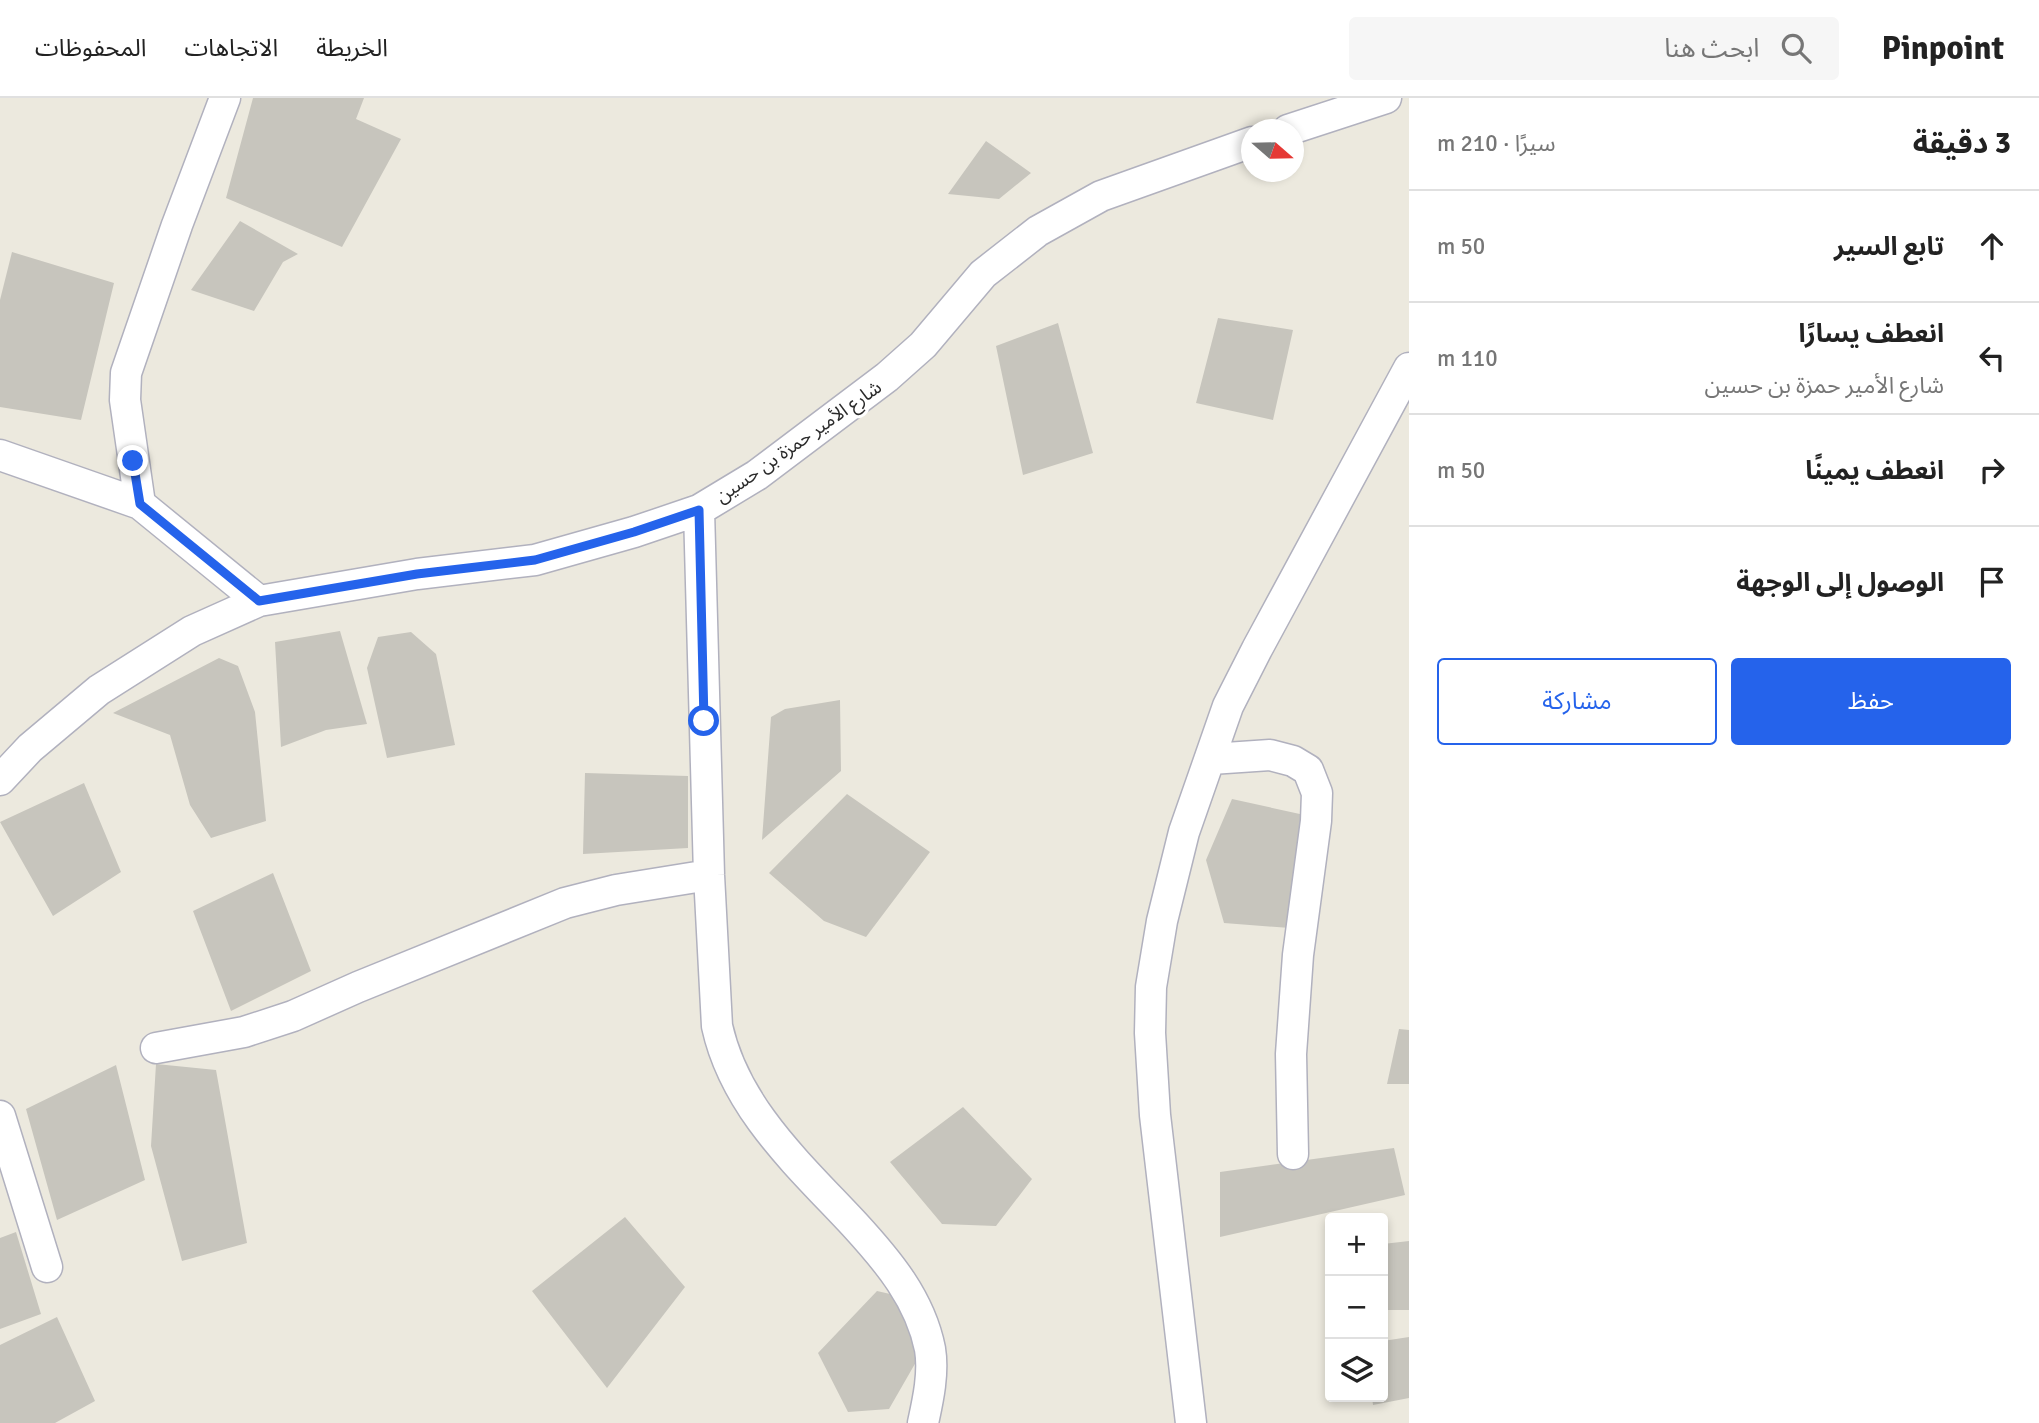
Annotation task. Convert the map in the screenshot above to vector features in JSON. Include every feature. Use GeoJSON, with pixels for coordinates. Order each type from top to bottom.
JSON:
{"type":"FeatureCollection","features":[{"type":"Feature","properties":{"kind":"street"},"geometry":{"type":"LineString","coordinates":[[140,504],[125,400],[127,373],[177,225],[225,98]]}},
{"type":"Feature","properties":{"kind":"street"},"geometry":{"type":"LineString","coordinates":[[1304,125],[1386,98]]}},
{"type":"Feature","properties":{"kind":"street","name":"شارع الأمير حمزة بن حسين"},"geometry":{"type":"LineString","coordinates":[[0,780],[30,748],[99,690],[192,631],[259,601],[417,574],[535,560],[699,510],[757,475],[887,377],[923,345],[983,274],[1038,231],[1101,196],[1241,146]]}},
{"type":"Feature","properties":{"kind":"street"},"geometry":{"type":"LineString","coordinates":[[1191,1423],[1155,1115],[1150,1033],[1151,987],[1162,920],[1184,832],[1228,706],[1409,368]]}},
{"type":"Feature","properties":{"kind":"street"},"geometry":{"type":"LineString","coordinates":[[0,455],[140,504],[259,601]]}},
{"type":"Feature","properties":{"kind":"street"},"geometry":{"type":"LineString","coordinates":[[699,510],[709,875],[717,1026],[722,1049],[730,1071],[748,1102],[777,1142],[885,1258],[919,1311],[930,1352],[929,1390],[923,1423]]}},
{"type":"Feature","properties":{"kind":"street"},"geometry":{"type":"LineString","coordinates":[[1211,760],[1270,755],[1293,761],[1308,770],[1317,793],[1316,821],[1298,956],[1291,1054],[1293,1154]]}},
{"type":"Feature","properties":{"kind":"street"},"geometry":{"type":"LineString","coordinates":[[156,1048],[244,1032],[293,1016],[565,903],[616,890],[709,875]]}},
{"type":"Feature","properties":{"kind":"street"},"geometry":{"type":"LineString","coordinates":[[0,1116],[47,1267]]}},
{"type":"Feature","properties":{"kind":"building"},"geometry":{"type":"Polygon","coordinates":[[[253,98],[364,98],[356,119],[401,139],[342,247],[226,198],[253,98]]]}},
{"type":"Feature","properties":{"kind":"building"},"geometry":{"type":"Polygon","coordinates":[[[986,141],[1031,173],[999,199],[948,194],[986,141]]]}},
{"type":"Feature","properties":{"kind":"building"},"geometry":{"type":"Polygon","coordinates":[[[240,221],[298,254],[283,262],[254,311],[191,290],[240,221]]]}},
{"type":"Feature","properties":{"kind":"building"},"geometry":{"type":"Polygon","coordinates":[[[12,252],[114,283],[81,420],[0,407],[0,300],[12,252]]]}},
{"type":"Feature","properties":{"kind":"building"},"geometry":{"type":"Polygon","coordinates":[[[1218,318],[1293,330],[1273,420],[1196,403],[1218,318]]]}},
{"type":"Feature","properties":{"kind":"building"},"geometry":{"type":"Polygon","coordinates":[[[1058,323],[1093,453],[1023,475],[996,346],[1058,323]]]}},
{"type":"Feature","properties":{"kind":"building"},"geometry":{"type":"Polygon","coordinates":[[[340,631],[367,724],[326,730],[281,747],[275,642],[340,631]]]}},
{"type":"Feature","properties":{"kind":"building"},"geometry":{"type":"Polygon","coordinates":[[[411,632],[436,654],[455,745],[387,758],[367,668],[378,637],[411,632]]]}},
{"type":"Feature","properties":{"kind":"building"},"geometry":{"type":"Polygon","coordinates":[[[219,658],[238,666],[255,712],[266,821],[211,838],[190,805],[170,735],[113,713],[219,658]]]}},
{"type":"Feature","properties":{"kind":"building"},"geometry":{"type":"Polygon","coordinates":[[[840,700],[841,771],[762,840],[771,717],[785,709],[840,700]]]}},
{"type":"Feature","properties":{"kind":"building"},"geometry":{"type":"Polygon","coordinates":[[[585,773],[688,776],[688,848],[583,854],[585,773]]]}},
{"type":"Feature","properties":{"kind":"building"},"geometry":{"type":"Polygon","coordinates":[[[84,783],[121,872],[53,916],[0,822],[84,783]]]}},
{"type":"Feature","properties":{"kind":"building"},"geometry":{"type":"Polygon","coordinates":[[[847,794],[930,852],[866,937],[824,921],[769,873],[847,794]]]}},
{"type":"Feature","properties":{"kind":"building"},"geometry":{"type":"Polygon","coordinates":[[[1232,799],[1309,816],[1290,928],[1224,923],[1206,860],[1232,799]]]}},
{"type":"Feature","properties":{"kind":"building"},"geometry":{"type":"Polygon","coordinates":[[[273,873],[311,971],[231,1011],[193,911],[273,873]]]}},
{"type":"Feature","properties":{"kind":"building"},"geometry":{"type":"Polygon","coordinates":[[[1399,1029],[1409,1030],[1409,1084],[1387,1084],[1399,1029]]]}},
{"type":"Feature","properties":{"kind":"building"},"geometry":{"type":"Polygon","coordinates":[[[156,1064],[216,1070],[247,1243],[182,1261],[151,1146],[156,1064]]]}},
{"type":"Feature","properties":{"kind":"building"},"geometry":{"type":"Polygon","coordinates":[[[116,1065],[145,1180],[57,1220],[26,1109],[116,1065]]]}},
{"type":"Feature","properties":{"kind":"building"},"geometry":{"type":"Polygon","coordinates":[[[963,1107],[1032,1179],[996,1226],[942,1224],[890,1162],[963,1107]]]}},
{"type":"Feature","properties":{"kind":"building"},"geometry":{"type":"Polygon","coordinates":[[[1394,1148],[1405,1195],[1220,1237],[1220,1172],[1394,1148]]]}},
{"type":"Feature","properties":{"kind":"building"},"geometry":{"type":"Polygon","coordinates":[[[625,1217],[685,1287],[607,1388],[532,1291],[625,1217]]]}},
{"type":"Feature","properties":{"kind":"building"},"geometry":{"type":"Polygon","coordinates":[[[16,1232],[41,1314],[0,1329],[0,1238],[16,1232]]]}},
{"type":"Feature","properties":{"kind":"building"},"geometry":{"type":"Polygon","coordinates":[[[1409,1241],[1409,1310],[1388,1310],[1388,1243],[1409,1241]]]}},
{"type":"Feature","properties":{"kind":"building"},"geometry":{"type":"Polygon","coordinates":[[[877,1291],[899,1296],[914,1333],[916,1362],[889,1409],[848,1412],[818,1353],[877,1291]]]}},
{"type":"Feature","properties":{"kind":"building"},"geometry":{"type":"Polygon","coordinates":[[[57,1317],[95,1401],[55,1423],[0,1423],[0,1345],[57,1317]]]}},
{"type":"Feature","properties":{"kind":"building"},"geometry":{"type":"Polygon","coordinates":[[[1409,1337],[1409,1398],[1373,1405],[1373,1402],[1388,1402],[1388,1340],[1409,1337]]]}},
{"type":"Feature","properties":{"kind":"route"},"geometry":{"type":"LineString","coordinates":[[133,461],[140,504],[259,601],[417,574],[535,560],[699,510],[704,721]]}}]}
